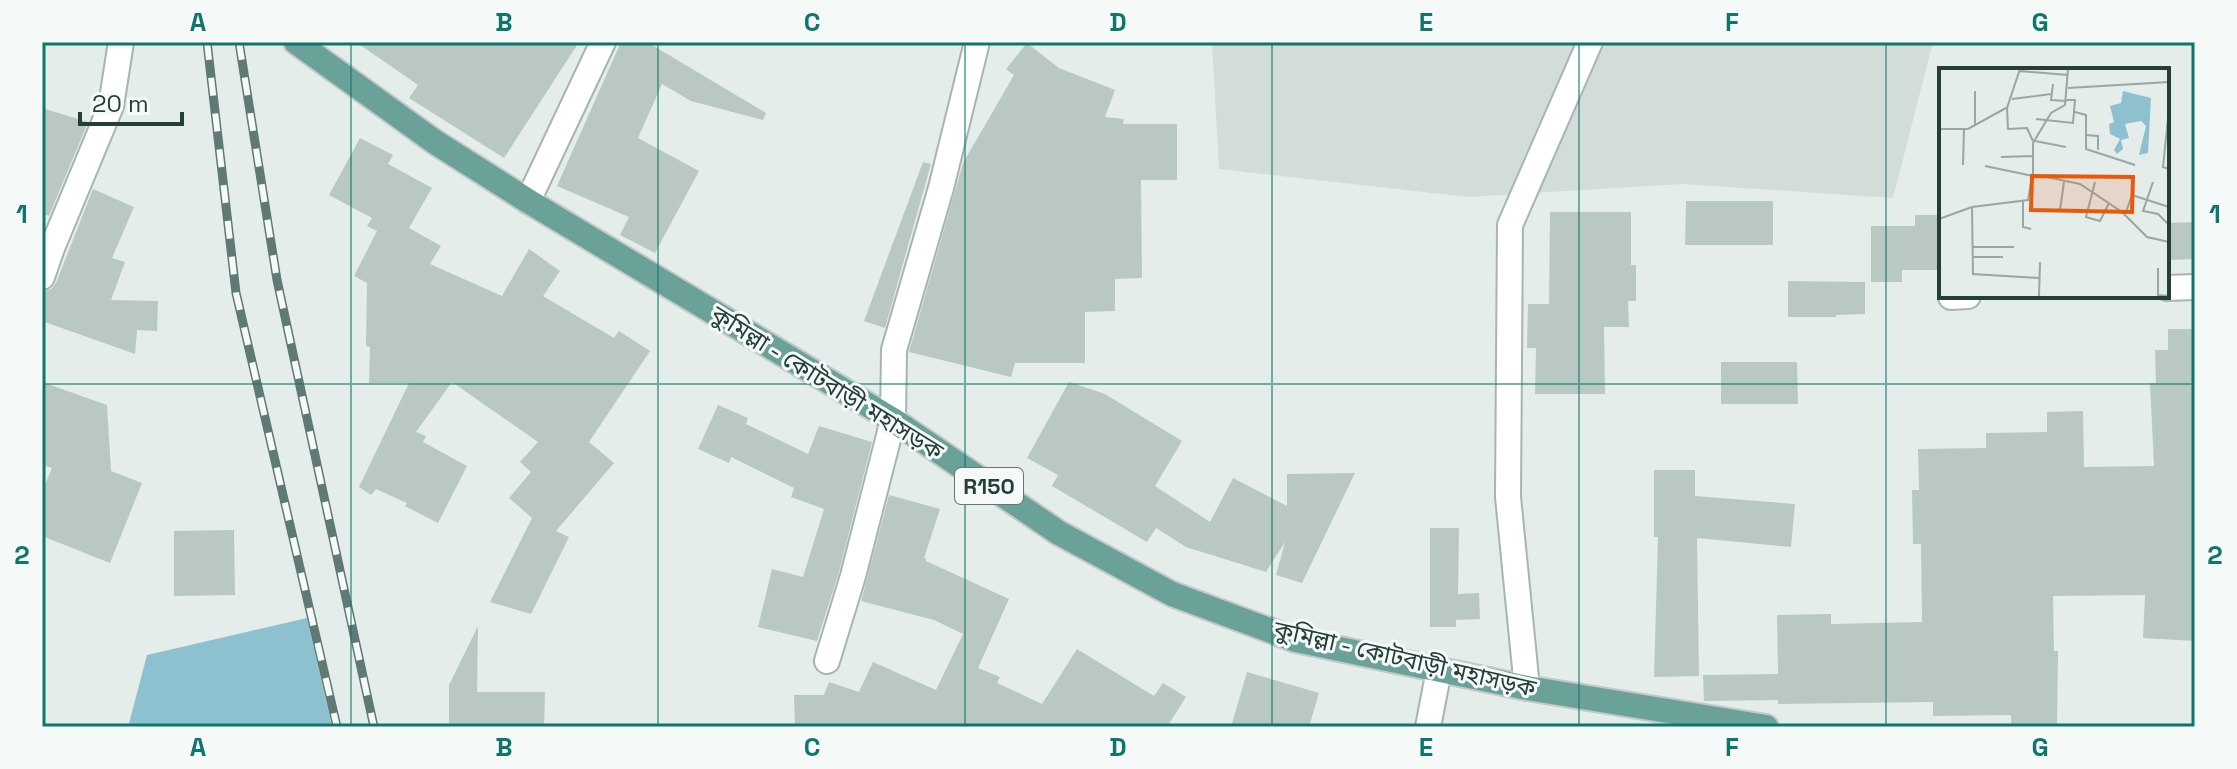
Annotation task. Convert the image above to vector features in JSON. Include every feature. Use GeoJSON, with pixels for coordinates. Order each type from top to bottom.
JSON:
{"type":"FeatureCollection","features":[{"type":"Feature","properties":{"kind":"main road","name":"কুমিল্লা - কোটবাড়ী মহাসড়ক"},"geometry":{"type":"LineString","coordinates":[[296,42],[435,142],[528,201],[893,420],[1059,533],[1172,594],[1296,640],[1527,688],[1766,727]]}},
{"type":"Feature","properties":{"kind":"street"},"geometry":{"type":"LineString","coordinates":[[42,277],[111,106],[121,42]]}},
{"type":"Feature","properties":{"kind":"street"},"geometry":{"type":"LineString","coordinates":[[528,201],[603,42]]}},
{"type":"Feature","properties":{"kind":"street"},"geometry":{"type":"LineString","coordinates":[[827,661],[853,576],[893,420],[894,350],[941,188],[977,42]]}},
{"type":"Feature","properties":{"kind":"street"},"geometry":{"type":"LineString","coordinates":[[1527,688],[1508,497],[1510,225],[1590,42]]}},
{"type":"Feature","properties":{"kind":"street"},"geometry":{"type":"LineString","coordinates":[[2169,288],[2195,287]]}},
{"type":"Feature","properties":{"kind":"street"},"geometry":{"type":"LineString","coordinates":[[1428,727],[1439,670]]}},
{"type":"Feature","properties":{"kind":"shaded area"},"geometry":{"type":"Polygon","coordinates":[[[1212,42],[1933,42],[1893,198],[1683,184],[1468,197],[1219,169],[1212,42]]]}},
{"type":"Feature","properties":{"kind":"water"},"geometry":{"type":"Polygon","coordinates":[[[307,618],[332,727],[128,727],[147,655],[307,618]]]}},
{"type":"Feature","properties":{"kind":"building"},"geometry":{"type":"Polygon","coordinates":[[[356,42],[579,42],[504,158],[409,98],[418,85],[356,42]]]}},
{"type":"Feature","properties":{"kind":"building"},"geometry":{"type":"Polygon","coordinates":[[[621,42],[647,42],[766,113],[763,120],[691,101],[662,84],[638,138],[699,171],[655,253],[620,235],[629,217],[557,186],[621,42]]]}},
{"type":"Feature","properties":{"kind":"building"},"geometry":{"type":"Polygon","coordinates":[[[1027,43],[1059,68],[1115,90],[1105,117],[1124,119],[1123,124],[1177,124],[1177,180],[1141,180],[1142,278],[1115,279],[1115,311],[1085,312],[1085,363],[1015,363],[1011,377],[909,352],[963,163],[1014,75],[1006,69],[1027,43]]]}},
{"type":"Feature","properties":{"kind":"building"},"geometry":{"type":"Polygon","coordinates":[[[42,108],[88,122],[49,216],[42,213],[42,108]]]}},
{"type":"Feature","properties":{"kind":"building"},"geometry":{"type":"Polygon","coordinates":[[[360,138],[393,155],[388,164],[432,188],[409,228],[441,246],[430,264],[502,296],[529,249],[560,271],[543,296],[614,338],[619,331],[650,351],[589,442],[614,463],[556,531],[569,537],[531,614],[490,602],[532,518],[509,498],[531,472],[520,462],[538,442],[452,382],[416,432],[426,436],[423,442],[467,466],[438,523],[405,506],[407,503],[376,489],[371,495],[359,487],[409,383],[369,383],[367,283],[354,276],[377,231],[367,226],[372,218],[329,195],[360,138]]]}},
{"type":"Feature","properties":{"kind":"building"},"geometry":{"type":"Polygon","coordinates":[[[923,162],[931,164],[885,328],[864,321],[923,162]]]}},
{"type":"Feature","properties":{"kind":"building"},"geometry":{"type":"Polygon","coordinates":[[[93,189],[134,207],[112,258],[125,262],[111,300],[158,301],[157,331],[137,330],[135,354],[42,321],[42,292],[56,283],[93,189]]]}},
{"type":"Feature","properties":{"kind":"building"},"geometry":{"type":"Polygon","coordinates":[[[1686,201],[1773,201],[1773,245],[1685,245],[1686,201]]]}},
{"type":"Feature","properties":{"kind":"building"},"geometry":{"type":"Polygon","coordinates":[[[1550,212],[1631,212],[1631,265],[1636,265],[1636,301],[1628,301],[1629,327],[1604,327],[1605,394],[1535,394],[1536,348],[1527,348],[1528,304],[1549,304],[1550,212]]]}},
{"type":"Feature","properties":{"kind":"building"},"geometry":{"type":"Polygon","coordinates":[[[1915,215],[1939,215],[1939,270],[1902,270],[1902,282],[1871,282],[1871,226],[1915,226],[1915,215]]]}},
{"type":"Feature","properties":{"kind":"building"},"geometry":{"type":"Polygon","coordinates":[[[2195,222],[2195,259],[2169,260],[2169,223],[2195,222]]]}},
{"type":"Feature","properties":{"kind":"building"},"geometry":{"type":"Polygon","coordinates":[[[1788,281],[1865,282],[1865,314],[1788,317],[1788,281]]]}},
{"type":"Feature","properties":{"kind":"building"},"geometry":{"type":"Polygon","coordinates":[[[2168,329],[2195,329],[2195,641],[2143,638],[2145,595],[2053,596],[2054,651],[2058,651],[2057,726],[2011,725],[2011,715],[1933,716],[1933,702],[1778,704],[1778,700],[1704,701],[1703,675],[1778,674],[1777,615],[1831,614],[1831,624],[1922,622],[1921,544],[1913,544],[1912,490],[1919,490],[1918,449],[1986,448],[1986,433],[2047,432],[2047,412],[2083,411],[2084,467],[2154,466],[2150,383],[2156,383],[2155,350],[2168,350],[2168,329]]]}},
{"type":"Feature","properties":{"kind":"building"},"geometry":{"type":"Polygon","coordinates":[[[1721,362],[1797,362],[1798,404],[1721,404],[1721,362]]]}},
{"type":"Feature","properties":{"kind":"building"},"geometry":{"type":"Polygon","coordinates":[[[42,382],[107,405],[111,471],[142,483],[110,563],[42,536],[42,492],[52,468],[42,465],[42,382]]]}},
{"type":"Feature","properties":{"kind":"building"},"geometry":{"type":"Polygon","coordinates":[[[1069,382],[1105,394],[1182,441],[1155,486],[1210,522],[1233,478],[1287,506],[1287,474],[1355,473],[1302,583],[1276,575],[1285,542],[1266,572],[1186,547],[1156,528],[1147,542],[1052,486],[1058,475],[1027,458],[1069,382]]]}},
{"type":"Feature","properties":{"kind":"building"},"geometry":{"type":"Polygon","coordinates":[[[718,405],[748,418],[746,424],[808,454],[819,426],[872,442],[839,572],[817,641],[758,627],[772,569],[803,577],[824,509],[791,497],[794,488],[731,457],[729,463],[698,449],[718,405]]]}},
{"type":"Feature","properties":{"kind":"building"},"geometry":{"type":"Polygon","coordinates":[[[1654,470],[1695,470],[1695,496],[1795,504],[1791,547],[1697,538],[1699,676],[1654,677],[1658,537],[1654,537],[1654,470]]]}},
{"type":"Feature","properties":{"kind":"building"},"geometry":{"type":"Polygon","coordinates":[[[889,495],[940,509],[924,558],[926,561],[1009,599],[978,668],[1000,677],[997,683],[1042,704],[1077,649],[1154,696],[1163,683],[1186,697],[1167,727],[795,727],[794,695],[824,695],[829,682],[859,692],[873,662],[936,690],[963,634],[934,620],[861,601],[889,495]]]}},
{"type":"Feature","properties":{"kind":"building"},"geometry":{"type":"Polygon","coordinates":[[[1430,528],[1459,528],[1458,594],[1479,593],[1480,619],[1456,620],[1456,627],[1430,627],[1430,528]]]}},
{"type":"Feature","properties":{"kind":"building"},"geometry":{"type":"Polygon","coordinates":[[[234,530],[235,595],[174,596],[174,531],[234,530]]]}},
{"type":"Feature","properties":{"kind":"building"},"geometry":{"type":"Polygon","coordinates":[[[478,626],[477,692],[545,692],[544,727],[449,727],[449,685],[478,626]]]}},
{"type":"Feature","properties":{"kind":"building"},"geometry":{"type":"Polygon","coordinates":[[[1247,672],[1319,693],[1309,727],[1231,727],[1247,672]]]}},
{"type":"Feature","properties":{"kind":"railway"},"geometry":{"type":"LineString","coordinates":[[207,42],[236,293],[337,727]]}},
{"type":"Feature","properties":{"kind":"railway"},"geometry":{"type":"LineString","coordinates":[[239,42],[277,280],[374,727]]}}]}
